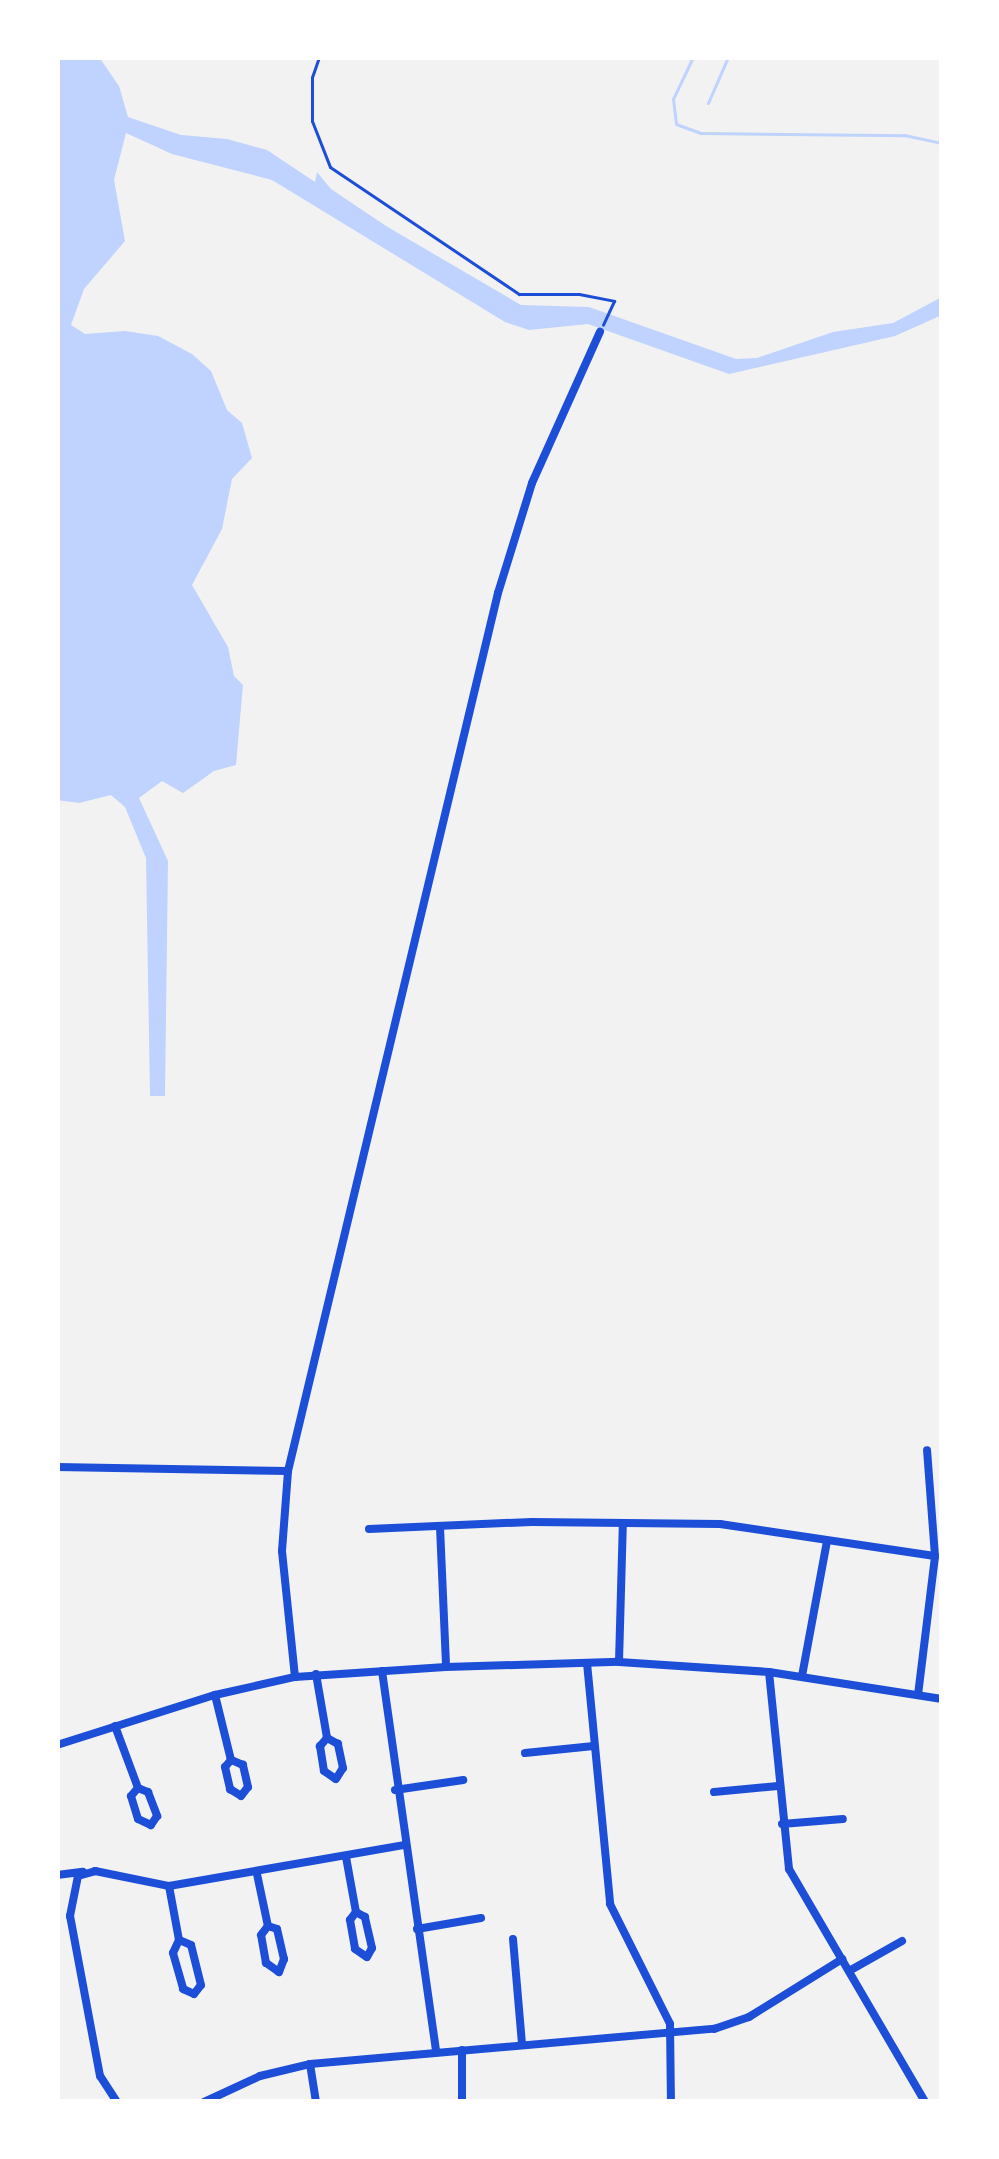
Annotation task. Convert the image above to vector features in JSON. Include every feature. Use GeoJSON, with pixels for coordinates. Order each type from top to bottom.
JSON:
{"type":"FeatureCollection","features":[{"type":"Feature","properties":{"kind":"street"},"geometry":{"type":"LineString","coordinates":[[296,1677],[282,1551],[288,1471],[498,593],[532,483],[600,332]]}},
{"type":"Feature","properties":{"kind":"street"},"geometry":{"type":"LineString","coordinates":[[918,1695],[939,1518],[927,1450]]}},
{"type":"Feature","properties":{"kind":"street"},"geometry":{"type":"LineString","coordinates":[[57,1467],[288,1471]]}},
{"type":"Feature","properties":{"kind":"street"},"geometry":{"type":"LineString","coordinates":[[619,1662],[623,1523]]}},
{"type":"Feature","properties":{"kind":"street"},"geometry":{"type":"LineString","coordinates":[[369,1529],[720,1524],[935,1556]]}},
{"type":"Feature","properties":{"kind":"street"},"geometry":{"type":"LineString","coordinates":[[440,1527],[446,1667]]}},
{"type":"Feature","properties":{"kind":"street"},"geometry":{"type":"LineString","coordinates":[[802,1676],[827,1541]]}},
{"type":"Feature","properties":{"kind":"street"},"geometry":{"type":"LineString","coordinates":[[929,1627],[942,1629]]}},
{"type":"Feature","properties":{"kind":"street"},"geometry":{"type":"LineString","coordinates":[[57,1745],[215,1695],[296,1677],[446,1667],[619,1662],[769,1672],[942,1699]]}},
{"type":"Feature","properties":{"kind":"street"},"geometry":{"type":"LineString","coordinates":[[587,1663],[610,1904],[671,2033],[670,2102]]}},
{"type":"Feature","properties":{"kind":"street"},"geometry":{"type":"LineString","coordinates":[[382,1671],[395,1790],[436,2052]]}},
{"type":"Feature","properties":{"kind":"street"},"geometry":{"type":"LineString","coordinates":[[769,1672],[789,1869],[925,2102]]}},
{"type":"Feature","properties":{"kind":"street"},"geometry":{"type":"LineString","coordinates":[[316,1674],[327,1738]]}},
{"type":"Feature","properties":{"kind":"street"},"geometry":{"type":"LineString","coordinates":[[215,1695],[232,1760]]}},
{"type":"Feature","properties":{"kind":"street"},"geometry":{"type":"LineString","coordinates":[[115,1726],[138,1788],[148,1792],[157,1816],[151,1826],[138,1820],[131,1796],[138,1788]]}},
{"type":"Feature","properties":{"kind":"street"},"geometry":{"type":"LineString","coordinates":[[327,1738],[338,1744],[344,1768],[336,1779],[323,1771],[320,1746],[327,1738]]}},
{"type":"Feature","properties":{"kind":"street"},"geometry":{"type":"LineString","coordinates":[[525,1753],[594,1746]]}},
{"type":"Feature","properties":{"kind":"street"},"geometry":{"type":"LineString","coordinates":[[232,1760],[243,1765],[248,1786],[242,1796],[230,1789],[225,1767],[232,1760]]}},
{"type":"Feature","properties":{"kind":"street"},"geometry":{"type":"LineString","coordinates":[[395,1790],[463,1780]]}},
{"type":"Feature","properties":{"kind":"street"},"geometry":{"type":"LineString","coordinates":[[714,1792],[779,1786]]}},
{"type":"Feature","properties":{"kind":"street"},"geometry":{"type":"LineString","coordinates":[[782,1824],[843,1819]]}},
{"type":"Feature","properties":{"kind":"street"},"geometry":{"type":"LineString","coordinates":[[57,1875],[84,1872],[169,1886],[403,1846]]}},
{"type":"Feature","properties":{"kind":"street"},"geometry":{"type":"LineString","coordinates":[[346,1857],[356,1912],[350,1920],[355,1949],[367,1957],[372,1948],[365,1917],[356,1912]]}},
{"type":"Feature","properties":{"kind":"street"},"geometry":{"type":"LineString","coordinates":[[84,1872],[70,1893],[74,1939],[100,2076],[117,2102]]}},
{"type":"Feature","properties":{"kind":"street"},"geometry":{"type":"LineString","coordinates":[[256,1874],[268,1926]]}},
{"type":"Feature","properties":{"kind":"street"},"geometry":{"type":"LineString","coordinates":[[169,1886],[179,1940],[172,1949],[181,1985],[194,1994],[201,1985],[191,1945],[179,1940]]}},
{"type":"Feature","properties":{"kind":"street"},"geometry":{"type":"LineString","coordinates":[[417,1929],[481,1918]]}},
{"type":"Feature","properties":{"kind":"street"},"geometry":{"type":"LineString","coordinates":[[268,1926],[277,1929],[284,1959],[279,1972],[266,1963],[261,1935],[268,1926]]}},
{"type":"Feature","properties":{"kind":"street"},"geometry":{"type":"LineString","coordinates":[[513,1940],[522,2045]]}},
{"type":"Feature","properties":{"kind":"street"},"geometry":{"type":"LineString","coordinates":[[849,1971],[902,1941]]}},
{"type":"Feature","properties":{"kind":"street"},"geometry":{"type":"LineString","coordinates":[[203,2102],[260,2076],[310,2064],[714,2029],[749,2017],[842,1959]]}},
{"type":"Feature","properties":{"kind":"street"},"geometry":{"type":"LineString","coordinates":[[462,2050],[462,2102]]}},
{"type":"Feature","properties":{"kind":"street"},"geometry":{"type":"LineString","coordinates":[[310,2064],[316,2102]]}},
{"type":"Feature","properties":{"kind":"path"},"geometry":{"type":"LineString","coordinates":[[319,57],[312,77],[312,122],[330,167],[519,294],[579,294],[614,302],[608,314]]}},
{"type":"Feature","properties":{"kind":"water"},"geometry":{"type":"Polygon","coordinates":[[[57,57],[99,57],[119,86],[128,117],[181,135],[227,139],[267,150],[315,182],[317,172],[331,189],[386,226],[521,305],[589,307],[736,359],[757,358],[833,332],[893,323],[942,297],[942,315],[895,336],[729,374],[588,324],[529,330],[505,322],[272,180],[172,154],[126,133],[114,180],[125,241],[84,289],[71,325],[85,334],[125,331],[158,336],[192,354],[211,371],[227,410],[242,423],[252,458],[232,479],[222,529],[192,585],[228,647],[234,676],[243,685],[236,765],[214,771],[183,793],[162,781],[139,798],[168,861],[165,1096],[150,1096],[146,858],[125,807],[111,795],[79,803],[57,800],[57,57]]]}},
{"type":"Feature","properties":{"kind":"waterway"},"geometry":{"type":"LineString","coordinates":[[693,57],[673,99],[676,124],[701,133],[904,135],[942,143]]}},
{"type":"Feature","properties":{"kind":"waterway"},"geometry":{"type":"LineString","coordinates":[[708,103],[728,57]]}}]}
